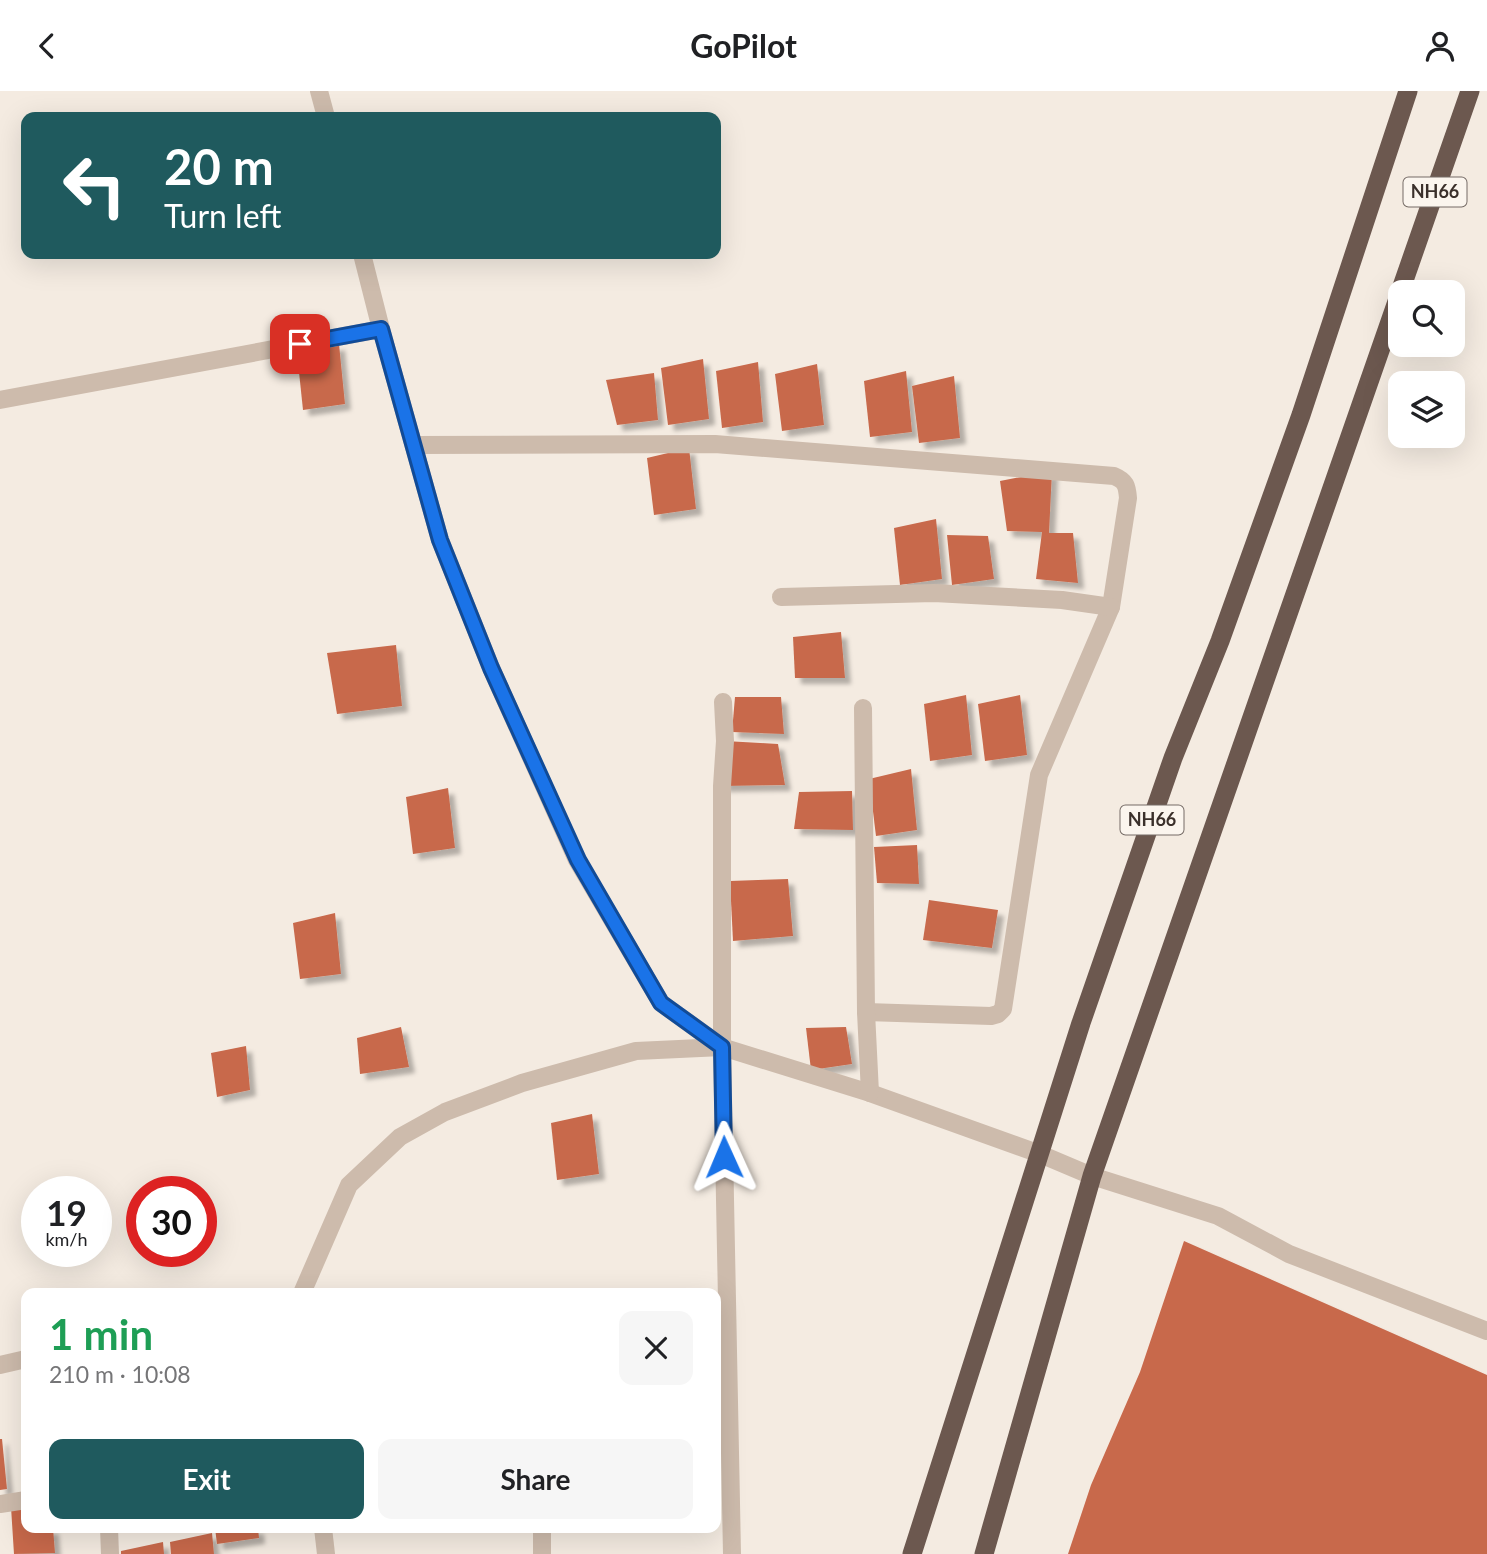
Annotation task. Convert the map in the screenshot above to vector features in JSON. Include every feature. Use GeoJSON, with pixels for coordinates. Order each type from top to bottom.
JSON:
{"type":"FeatureCollection","features":[{"type":"Feature","properties":{"kind":"highway","name":"NH66"},"geometry":{"type":"LineString","coordinates":[[912,1554],[1094,985],[1173,758],[1220,641],[1296,427],[1408,91]]}},
{"type":"Feature","properties":{"kind":"highway","name":"NH66"},"geometry":{"type":"LineString","coordinates":[[1404,280],[1470,91]]}},
{"type":"Feature","properties":{"kind":"highway","name":"NH66"},"geometry":{"type":"LineString","coordinates":[[984,1554],[1092,1176],[1388,326]]}},
{"type":"Feature","properties":{"kind":"street"},"geometry":{"type":"LineString","coordinates":[[319,91],[325,112]]}},
{"type":"Feature","properties":{"kind":"street"},"geometry":{"type":"LineString","coordinates":[[363,259],[440,540],[491,668],[578,860],[661,1003],[722,1047],[870,1093],[1040,1154],[1092,1176],[1218,1216],[1289,1254],[1487,1332]]}},
{"type":"Feature","properties":{"kind":"street"},"geometry":{"type":"LineString","coordinates":[[0,400],[381,329]]}},
{"type":"Feature","properties":{"kind":"street"},"geometry":{"type":"LineString","coordinates":[[414,445],[715,444],[1114,476],[1124,480],[1128,487],[1128,498],[1111,607],[1039,775],[1003,1009],[991,1016],[866,1012]]}},
{"type":"Feature","properties":{"kind":"street"},"geometry":{"type":"LineString","coordinates":[[781,597],[934,593],[1062,600],[1111,607]]}},
{"type":"Feature","properties":{"kind":"street"},"geometry":{"type":"LineString","coordinates":[[723,702],[725,741],[722,786],[721,1322],[732,1554]]}},
{"type":"Feature","properties":{"kind":"street"},"geometry":{"type":"LineString","coordinates":[[863,708],[866,1012],[870,1093]]}},
{"type":"Feature","properties":{"kind":"street"},"geometry":{"type":"LineString","coordinates":[[304,1288],[349,1185],[400,1137],[445,1112],[509,1088],[623,1054],[722,1047]]}},
{"type":"Feature","properties":{"kind":"street"},"geometry":{"type":"LineString","coordinates":[[0,1365],[21,1360]]}},
{"type":"Feature","properties":{"kind":"street"},"geometry":{"type":"LineString","coordinates":[[0,1504],[21,1501]]}},
{"type":"Feature","properties":{"kind":"street"},"geometry":{"type":"LineString","coordinates":[[108,1533],[110,1554]]}},
{"type":"Feature","properties":{"kind":"street"},"geometry":{"type":"LineString","coordinates":[[324,1533],[326,1554]]}},
{"type":"Feature","properties":{"kind":"street"},"geometry":{"type":"LineString","coordinates":[[542,1533],[542,1554]]}},
{"type":"Feature","properties":{"kind":"building"},"geometry":{"type":"Polygon","coordinates":[[[339,344],[345,404],[303,410],[297,353],[339,344]]]}},
{"type":"Feature","properties":{"kind":"building"},"geometry":{"type":"Polygon","coordinates":[[[703,359],[709,419],[668,425],[661,368],[703,359]]]}},
{"type":"Feature","properties":{"kind":"building"},"geometry":{"type":"Polygon","coordinates":[[[758,362],[763,422],[722,428],[716,371],[758,362]]]}},
{"type":"Feature","properties":{"kind":"building"},"geometry":{"type":"Polygon","coordinates":[[[817,364],[824,425],[782,431],[775,374],[817,364]]]}},
{"type":"Feature","properties":{"kind":"building"},"geometry":{"type":"Polygon","coordinates":[[[906,371],[912,432],[870,437],[864,381],[906,371]]]}},
{"type":"Feature","properties":{"kind":"building"},"geometry":{"type":"Polygon","coordinates":[[[654,373],[658,420],[617,425],[606,380],[654,373]]]}},
{"type":"Feature","properties":{"kind":"building"},"geometry":{"type":"Polygon","coordinates":[[[954,376],[960,438],[919,443],[912,386],[954,376]]]}},
{"type":"Feature","properties":{"kind":"building"},"geometry":{"type":"Polygon","coordinates":[[[689,448],[696,509],[654,515],[647,458],[689,448]]]}},
{"type":"Feature","properties":{"kind":"building"},"geometry":{"type":"Polygon","coordinates":[[[1052,471],[1049,533],[1073,533],[1078,583],[1036,579],[1042,532],[1007,531],[1000,481],[1052,471]]]}},
{"type":"Feature","properties":{"kind":"building"},"geometry":{"type":"Polygon","coordinates":[[[936,519],[942,579],[900,585],[894,528],[936,519]]]}},
{"type":"Feature","properties":{"kind":"building"},"geometry":{"type":"Polygon","coordinates":[[[947,535],[988,536],[994,579],[952,585],[947,535]]]}},
{"type":"Feature","properties":{"kind":"building"},"geometry":{"type":"Polygon","coordinates":[[[841,632],[845,678],[795,678],[793,637],[841,632]]]}},
{"type":"Feature","properties":{"kind":"building"},"geometry":{"type":"Polygon","coordinates":[[[396,645],[402,706],[337,714],[327,653],[396,645]]]}},
{"type":"Feature","properties":{"kind":"building"},"geometry":{"type":"Polygon","coordinates":[[[966,695],[972,755],[930,761],[924,704],[966,695]]]}},
{"type":"Feature","properties":{"kind":"building"},"geometry":{"type":"Polygon","coordinates":[[[1020,695],[1027,755],[985,761],[978,704],[1020,695]]]}},
{"type":"Feature","properties":{"kind":"building"},"geometry":{"type":"Polygon","coordinates":[[[735,697],[781,697],[784,734],[732,732],[735,697]]]}},
{"type":"Feature","properties":{"kind":"building"},"geometry":{"type":"Polygon","coordinates":[[[725,741],[778,744],[785,785],[722,786],[725,741]]]}},
{"type":"Feature","properties":{"kind":"building"},"geometry":{"type":"Polygon","coordinates":[[[911,769],[917,830],[876,836],[869,779],[911,769]]]}},
{"type":"Feature","properties":{"kind":"building"},"geometry":{"type":"Polygon","coordinates":[[[448,788],[455,848],[413,854],[406,797],[448,788]]]}},
{"type":"Feature","properties":{"kind":"building"},"geometry":{"type":"Polygon","coordinates":[[[852,791],[853,830],[794,829],[799,792],[852,791]]]}},
{"type":"Feature","properties":{"kind":"building"},"geometry":{"type":"Polygon","coordinates":[[[917,845],[919,884],[877,883],[874,847],[917,845]]]}},
{"type":"Feature","properties":{"kind":"building"},"geometry":{"type":"Polygon","coordinates":[[[788,879],[793,936],[733,941],[730,881],[788,879]]]}},
{"type":"Feature","properties":{"kind":"building"},"geometry":{"type":"Polygon","coordinates":[[[929,900],[998,910],[992,948],[923,940],[929,900]]]}},
{"type":"Feature","properties":{"kind":"building"},"geometry":{"type":"Polygon","coordinates":[[[335,913],[341,974],[300,979],[293,923],[335,913]]]}},
{"type":"Feature","properties":{"kind":"building"},"geometry":{"type":"Polygon","coordinates":[[[401,1027],[409,1067],[360,1074],[357,1038],[401,1027]]]}},
{"type":"Feature","properties":{"kind":"building"},"geometry":{"type":"Polygon","coordinates":[[[846,1027],[852,1064],[811,1070],[806,1028],[846,1027]]]}},
{"type":"Feature","properties":{"kind":"building"},"geometry":{"type":"Polygon","coordinates":[[[246,1046],[250,1090],[217,1097],[211,1053],[246,1046]]]}},
{"type":"Feature","properties":{"kind":"building"},"geometry":{"type":"Polygon","coordinates":[[[592,1114],[599,1174],[557,1180],[551,1123],[592,1114]]]}},
{"type":"Feature","properties":{"kind":"building"},"geometry":{"type":"Polygon","coordinates":[[[1184,1241],[1487,1375],[1487,1554],[1068,1554],[1091,1485],[1140,1372],[1184,1241]]]}},
{"type":"Feature","properties":{"kind":"building"},"geometry":{"type":"Polygon","coordinates":[[[0,1439],[7,1489],[0,1490],[0,1439]]]}},
{"type":"Feature","properties":{"kind":"building"},"geometry":{"type":"Polygon","coordinates":[[[21,1506],[21,1533],[53,1533],[55,1553],[14,1554],[11,1507],[21,1506]]]}},
{"type":"Feature","properties":{"kind":"building"},"geometry":{"type":"Polygon","coordinates":[[[212,1533],[214,1554],[171,1554],[170,1542],[212,1533]]]}},
{"type":"Feature","properties":{"kind":"building"},"geometry":{"type":"Polygon","coordinates":[[[216,1533],[258,1533],[259,1538],[217,1544],[216,1533]]]}},
{"type":"Feature","properties":{"kind":"building"},"geometry":{"type":"Polygon","coordinates":[[[163,1542],[164,1554],[121,1554],[121,1551],[163,1542]]]}},
{"type":"Feature","properties":{"kind":"route"},"geometry":{"type":"LineString","coordinates":[[300,344],[381,329],[440,540],[491,668],[578,860],[661,1003],[722,1047],[724,1157]]}}]}
